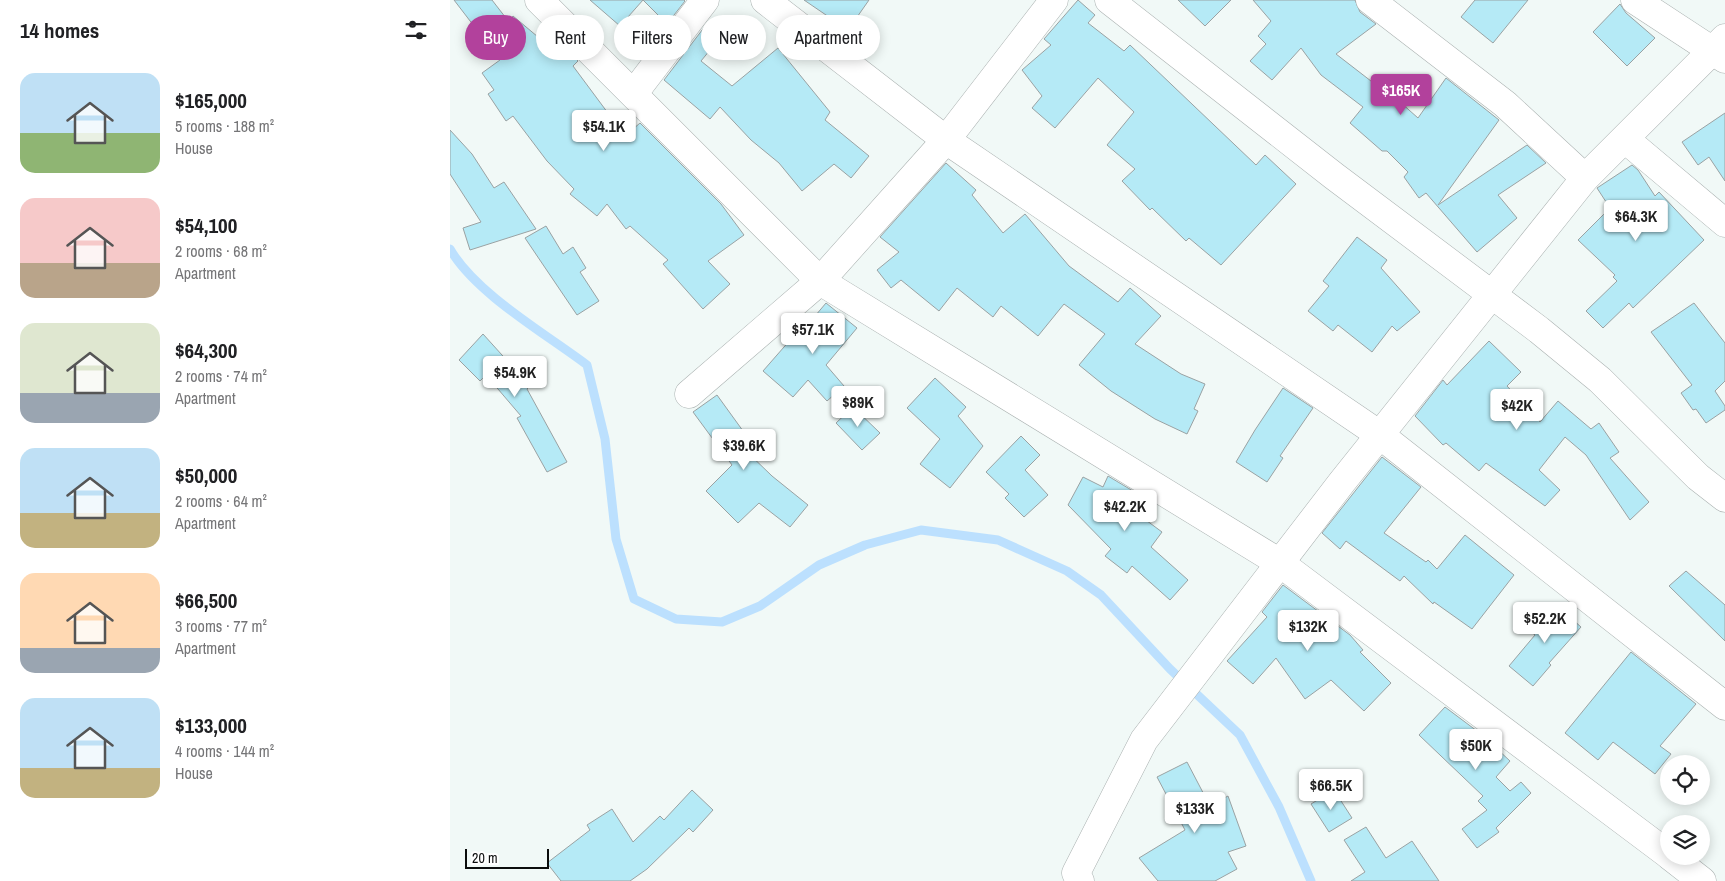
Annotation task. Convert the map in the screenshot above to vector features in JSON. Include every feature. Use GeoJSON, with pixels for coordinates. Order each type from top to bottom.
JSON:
{"type":"FeatureCollection","features":[{"type":"Feature","properties":{"kind":"street"},"geometry":{"type":"LineString","coordinates":[[539,0],[820,281],[1280,563],[1680,868]]}},
{"type":"Feature","properties":{"kind":"street"},"geometry":{"type":"LineString","coordinates":[[634,93],[704,0]]}},
{"type":"Feature","properties":{"kind":"street"},"geometry":{"type":"LineString","coordinates":[[765,0],[946,140],[1380,435],[1725,706]]}},
{"type":"Feature","properties":{"kind":"street"},"geometry":{"type":"LineString","coordinates":[[689,394],[820,281],[946,140],[1054,0]]}},
{"type":"Feature","properties":{"kind":"street"},"geometry":{"type":"LineString","coordinates":[[1109,0],[1600,380],[1698,477],[1725,498]]}},
{"type":"Feature","properties":{"kind":"street"},"geometry":{"type":"LineString","coordinates":[[1370,0],[1505,104],[1585,178]]}},
{"type":"Feature","properties":{"kind":"street"},"geometry":{"type":"LineString","coordinates":[[1080,881],[1076,872],[1144,740],[1280,563],[1450,349],[1490,294],[1585,178],[1721,49],[1635,0]]}},
{"type":"Feature","properties":{"kind":"street"},"geometry":{"type":"LineString","coordinates":[[1625,139],[1725,223]]}},
{"type":"Feature","properties":{"kind":"building"},"geometry":{"type":"Polygon","coordinates":[[[454,0],[492,0],[504,15],[466,15],[454,0]]]}},
{"type":"Feature","properties":{"kind":"building"},"geometry":{"type":"Polygon","coordinates":[[[590,0],[643,0],[630,15],[614,15],[614,21],[590,0]]]}},
{"type":"Feature","properties":{"kind":"building"},"geometry":{"type":"Polygon","coordinates":[[[643,0],[685,1],[674,15],[658,15],[643,0]]]}},
{"type":"Feature","properties":{"kind":"building"},"geometry":{"type":"Polygon","coordinates":[[[804,0],[869,0],[858,15],[826,15],[804,0]]]}},
{"type":"Feature","properties":{"kind":"building"},"geometry":{"type":"Polygon","coordinates":[[[1078,0],[1095,15],[1088,23],[1124,51],[1130,45],[1256,165],[1265,155],[1296,184],[1221,265],[1189,238],[1186,241],[1152,208],[1150,210],[1122,181],[1135,169],[1107,145],[1134,112],[1098,78],[1055,128],[1032,108],[1042,96],[1022,70],[1051,45],[1044,39],[1078,0]]]}},
{"type":"Feature","properties":{"kind":"building"},"geometry":{"type":"Polygon","coordinates":[[[1178,0],[1231,0],[1205,26],[1178,0]]]}},
{"type":"Feature","properties":{"kind":"building"},"geometry":{"type":"Polygon","coordinates":[[[1253,0],[1355,0],[1360,12],[1376,24],[1336,54],[1380,88],[1382,86],[1418,118],[1446,78],[1499,120],[1438,205],[1527,145],[1546,163],[1498,195],[1517,218],[1477,252],[1426,193],[1419,198],[1404,177],[1408,172],[1387,151],[1382,151],[1350,123],[1363,107],[1321,75],[1301,48],[1272,80],[1250,61],[1266,44],[1258,36],[1271,21],[1253,0]]]}},
{"type":"Feature","properties":{"kind":"building"},"geometry":{"type":"Polygon","coordinates":[[[1475,0],[1528,0],[1493,43],[1461,17],[1475,0]]]}},
{"type":"Feature","properties":{"kind":"building"},"geometry":{"type":"Polygon","coordinates":[[[1620,4],[1626,13],[1655,38],[1627,66],[1593,32],[1620,4]]]}},
{"type":"Feature","properties":{"kind":"building"},"geometry":{"type":"Polygon","coordinates":[[[526,27],[536,35],[536,60],[577,60],[573,66],[625,136],[640,123],[721,204],[744,235],[708,261],[730,284],[703,309],[663,264],[668,260],[630,226],[626,229],[607,204],[597,216],[570,194],[574,189],[547,161],[513,116],[506,121],[488,94],[494,90],[482,73],[500,60],[526,60],[526,27]]]}},
{"type":"Feature","properties":{"kind":"building"},"geometry":{"type":"Polygon","coordinates":[[[701,31],[701,61],[732,86],[763,60],[766,60],[776,50],[776,60],[788,60],[830,112],[825,120],[869,156],[851,178],[834,164],[802,191],[779,163],[751,140],[720,107],[710,119],[664,80],[679,60],[691,60],[691,45],[701,31]]]}},
{"type":"Feature","properties":{"kind":"building"},"geometry":{"type":"Polygon","coordinates":[[[1725,113],[1725,181],[1709,157],[1698,165],[1682,142],[1725,113]]]}},
{"type":"Feature","properties":{"kind":"building"},"geometry":{"type":"Polygon","coordinates":[[[450,130],[472,154],[494,188],[504,182],[536,229],[470,250],[463,228],[481,222],[450,174],[450,130]]]}},
{"type":"Feature","properties":{"kind":"building"},"geometry":{"type":"Polygon","coordinates":[[[946,163],[976,190],[972,195],[1003,233],[1025,214],[1069,266],[1118,302],[1130,288],[1161,316],[1135,344],[1181,374],[1205,384],[1194,409],[1198,411],[1187,434],[1155,419],[1111,391],[1079,365],[1105,334],[1064,304],[1038,336],[1001,306],[993,317],[957,288],[939,311],[901,280],[891,288],[877,270],[899,252],[880,237],[946,163]]]}},
{"type":"Feature","properties":{"kind":"building"},"geometry":{"type":"Polygon","coordinates":[[[1632,165],[1638,170],[1655,196],[1659,192],[1704,240],[1633,308],[1629,303],[1603,328],[1586,311],[1617,281],[1613,277],[1615,275],[1578,240],[1610,208],[1597,188],[1632,165]]]}},
{"type":"Feature","properties":{"kind":"building"},"geometry":{"type":"Polygon","coordinates":[[[546,226],[563,254],[573,247],[586,268],[580,272],[599,301],[577,315],[525,238],[546,226]]]}},
{"type":"Feature","properties":{"kind":"building"},"geometry":{"type":"Polygon","coordinates":[[[1357,237],[1387,260],[1381,268],[1420,312],[1397,331],[1392,326],[1372,352],[1338,325],[1333,331],[1308,311],[1329,286],[1323,281],[1357,237]]]}},
{"type":"Feature","properties":{"kind":"building"},"geometry":{"type":"Polygon","coordinates":[[[826,303],[857,328],[826,365],[844,386],[827,401],[808,380],[793,397],[763,371],[791,339],[794,341],[826,303]]]}},
{"type":"Feature","properties":{"kind":"building"},"geometry":{"type":"Polygon","coordinates":[[[1694,303],[1725,343],[1725,381],[1715,391],[1725,406],[1725,410],[1706,423],[1696,409],[1693,410],[1681,393],[1692,385],[1651,332],[1694,303]]]}},
{"type":"Feature","properties":{"kind":"building"},"geometry":{"type":"Polygon","coordinates":[[[483,334],[530,386],[527,389],[567,462],[547,472],[517,418],[521,416],[486,375],[480,381],[459,360],[483,334]]]}},
{"type":"Feature","properties":{"kind":"building"},"geometry":{"type":"Polygon","coordinates":[[[1489,341],[1521,372],[1507,386],[1540,422],[1558,401],[1591,429],[1599,423],[1619,452],[1610,458],[1649,502],[1630,520],[1586,455],[1565,437],[1539,470],[1560,490],[1545,506],[1486,463],[1479,471],[1446,443],[1443,445],[1415,416],[1443,380],[1447,385],[1489,341]]]}},
{"type":"Feature","properties":{"kind":"building"},"geometry":{"type":"Polygon","coordinates":[[[935,378],[966,407],[958,416],[983,446],[950,488],[920,464],[940,439],[907,408],[935,378]]]}},
{"type":"Feature","properties":{"kind":"building"},"geometry":{"type":"Polygon","coordinates":[[[1283,388],[1313,408],[1280,456],[1283,458],[1267,482],[1236,462],[1283,388]]]}},
{"type":"Feature","properties":{"kind":"building"},"geometry":{"type":"Polygon","coordinates":[[[717,395],[751,442],[743,448],[772,476],[808,505],[790,527],[759,503],[738,523],[706,491],[732,465],[693,412],[717,395]]]}},
{"type":"Feature","properties":{"kind":"building"},"geometry":{"type":"Polygon","coordinates":[[[853,407],[880,433],[862,450],[836,423],[853,407]]]}},
{"type":"Feature","properties":{"kind":"building"},"geometry":{"type":"Polygon","coordinates":[[[1021,436],[1040,455],[1025,470],[1048,495],[1024,517],[1005,498],[1009,494],[986,472],[1021,436]]]}},
{"type":"Feature","properties":{"kind":"building"},"geometry":{"type":"Polygon","coordinates":[[[1382,457],[1421,487],[1384,533],[1426,562],[1428,560],[1437,569],[1465,535],[1514,575],[1472,629],[1434,602],[1433,604],[1404,576],[1400,581],[1346,541],[1340,549],[1322,533],[1382,457]]]}},
{"type":"Feature","properties":{"kind":"building"},"geometry":{"type":"Polygon","coordinates":[[[1108,476],[1138,494],[1131,509],[1162,532],[1151,547],[1188,580],[1170,600],[1132,566],[1127,573],[1105,556],[1111,549],[1068,505],[1083,477],[1103,487],[1108,476]]]}},
{"type":"Feature","properties":{"kind":"building"},"geometry":{"type":"Polygon","coordinates":[[[1686,571],[1725,605],[1725,641],[1669,586],[1686,571]]]}},
{"type":"Feature","properties":{"kind":"building"},"geometry":{"type":"Polygon","coordinates":[[[1283,585],[1350,635],[1363,650],[1360,652],[1391,683],[1364,711],[1331,680],[1305,699],[1276,658],[1253,684],[1227,661],[1267,617],[1262,612],[1283,585]]]}},
{"type":"Feature","properties":{"kind":"building"},"geometry":{"type":"Polygon","coordinates":[[[1554,603],[1581,627],[1549,663],[1551,665],[1533,686],[1509,666],[1535,635],[1530,631],[1554,603]]]}},
{"type":"Feature","properties":{"kind":"building"},"geometry":{"type":"Polygon","coordinates":[[[1631,652],[1696,704],[1660,746],[1671,754],[1660,755],[1660,768],[1655,774],[1613,742],[1598,760],[1565,733],[1631,652]]]}},
{"type":"Feature","properties":{"kind":"building"},"geometry":{"type":"Polygon","coordinates":[[[1445,707],[1481,734],[1510,761],[1496,777],[1510,791],[1521,782],[1531,793],[1496,828],[1499,832],[1477,848],[1462,829],[1487,810],[1478,801],[1483,796],[1419,735],[1445,707]]]}},
{"type":"Feature","properties":{"kind":"building"},"geometry":{"type":"Polygon","coordinates":[[[1187,762],[1210,806],[1228,796],[1246,846],[1228,852],[1237,869],[1215,881],[1158,881],[1139,858],[1185,830],[1157,777],[1187,762]]]}},
{"type":"Feature","properties":{"kind":"building"},"geometry":{"type":"Polygon","coordinates":[[[692,790],[713,810],[693,832],[689,828],[647,869],[630,881],[561,881],[547,863],[590,830],[587,825],[612,809],[633,842],[660,816],[664,820],[692,790]]]}},
{"type":"Feature","properties":{"kind":"building"},"geometry":{"type":"Polygon","coordinates":[[[1334,790],[1352,818],[1329,832],[1311,804],[1334,790]]]}},
{"type":"Feature","properties":{"kind":"building"},"geometry":{"type":"Polygon","coordinates":[[[1366,827],[1386,858],[1412,841],[1439,881],[1351,881],[1365,872],[1344,840],[1366,827]]]}},
{"type":"Feature","properties":{"kind":"waterway"},"geometry":{"type":"LineString","coordinates":[[450,249],[461,265],[494,297],[587,365],[605,439],[616,539],[634,599],[676,619],[722,622],[760,606],[819,565],[865,545],[921,530],[998,540],[1067,571],[1101,595],[1170,669],[1240,735],[1279,807],[1311,881]]}}]}
